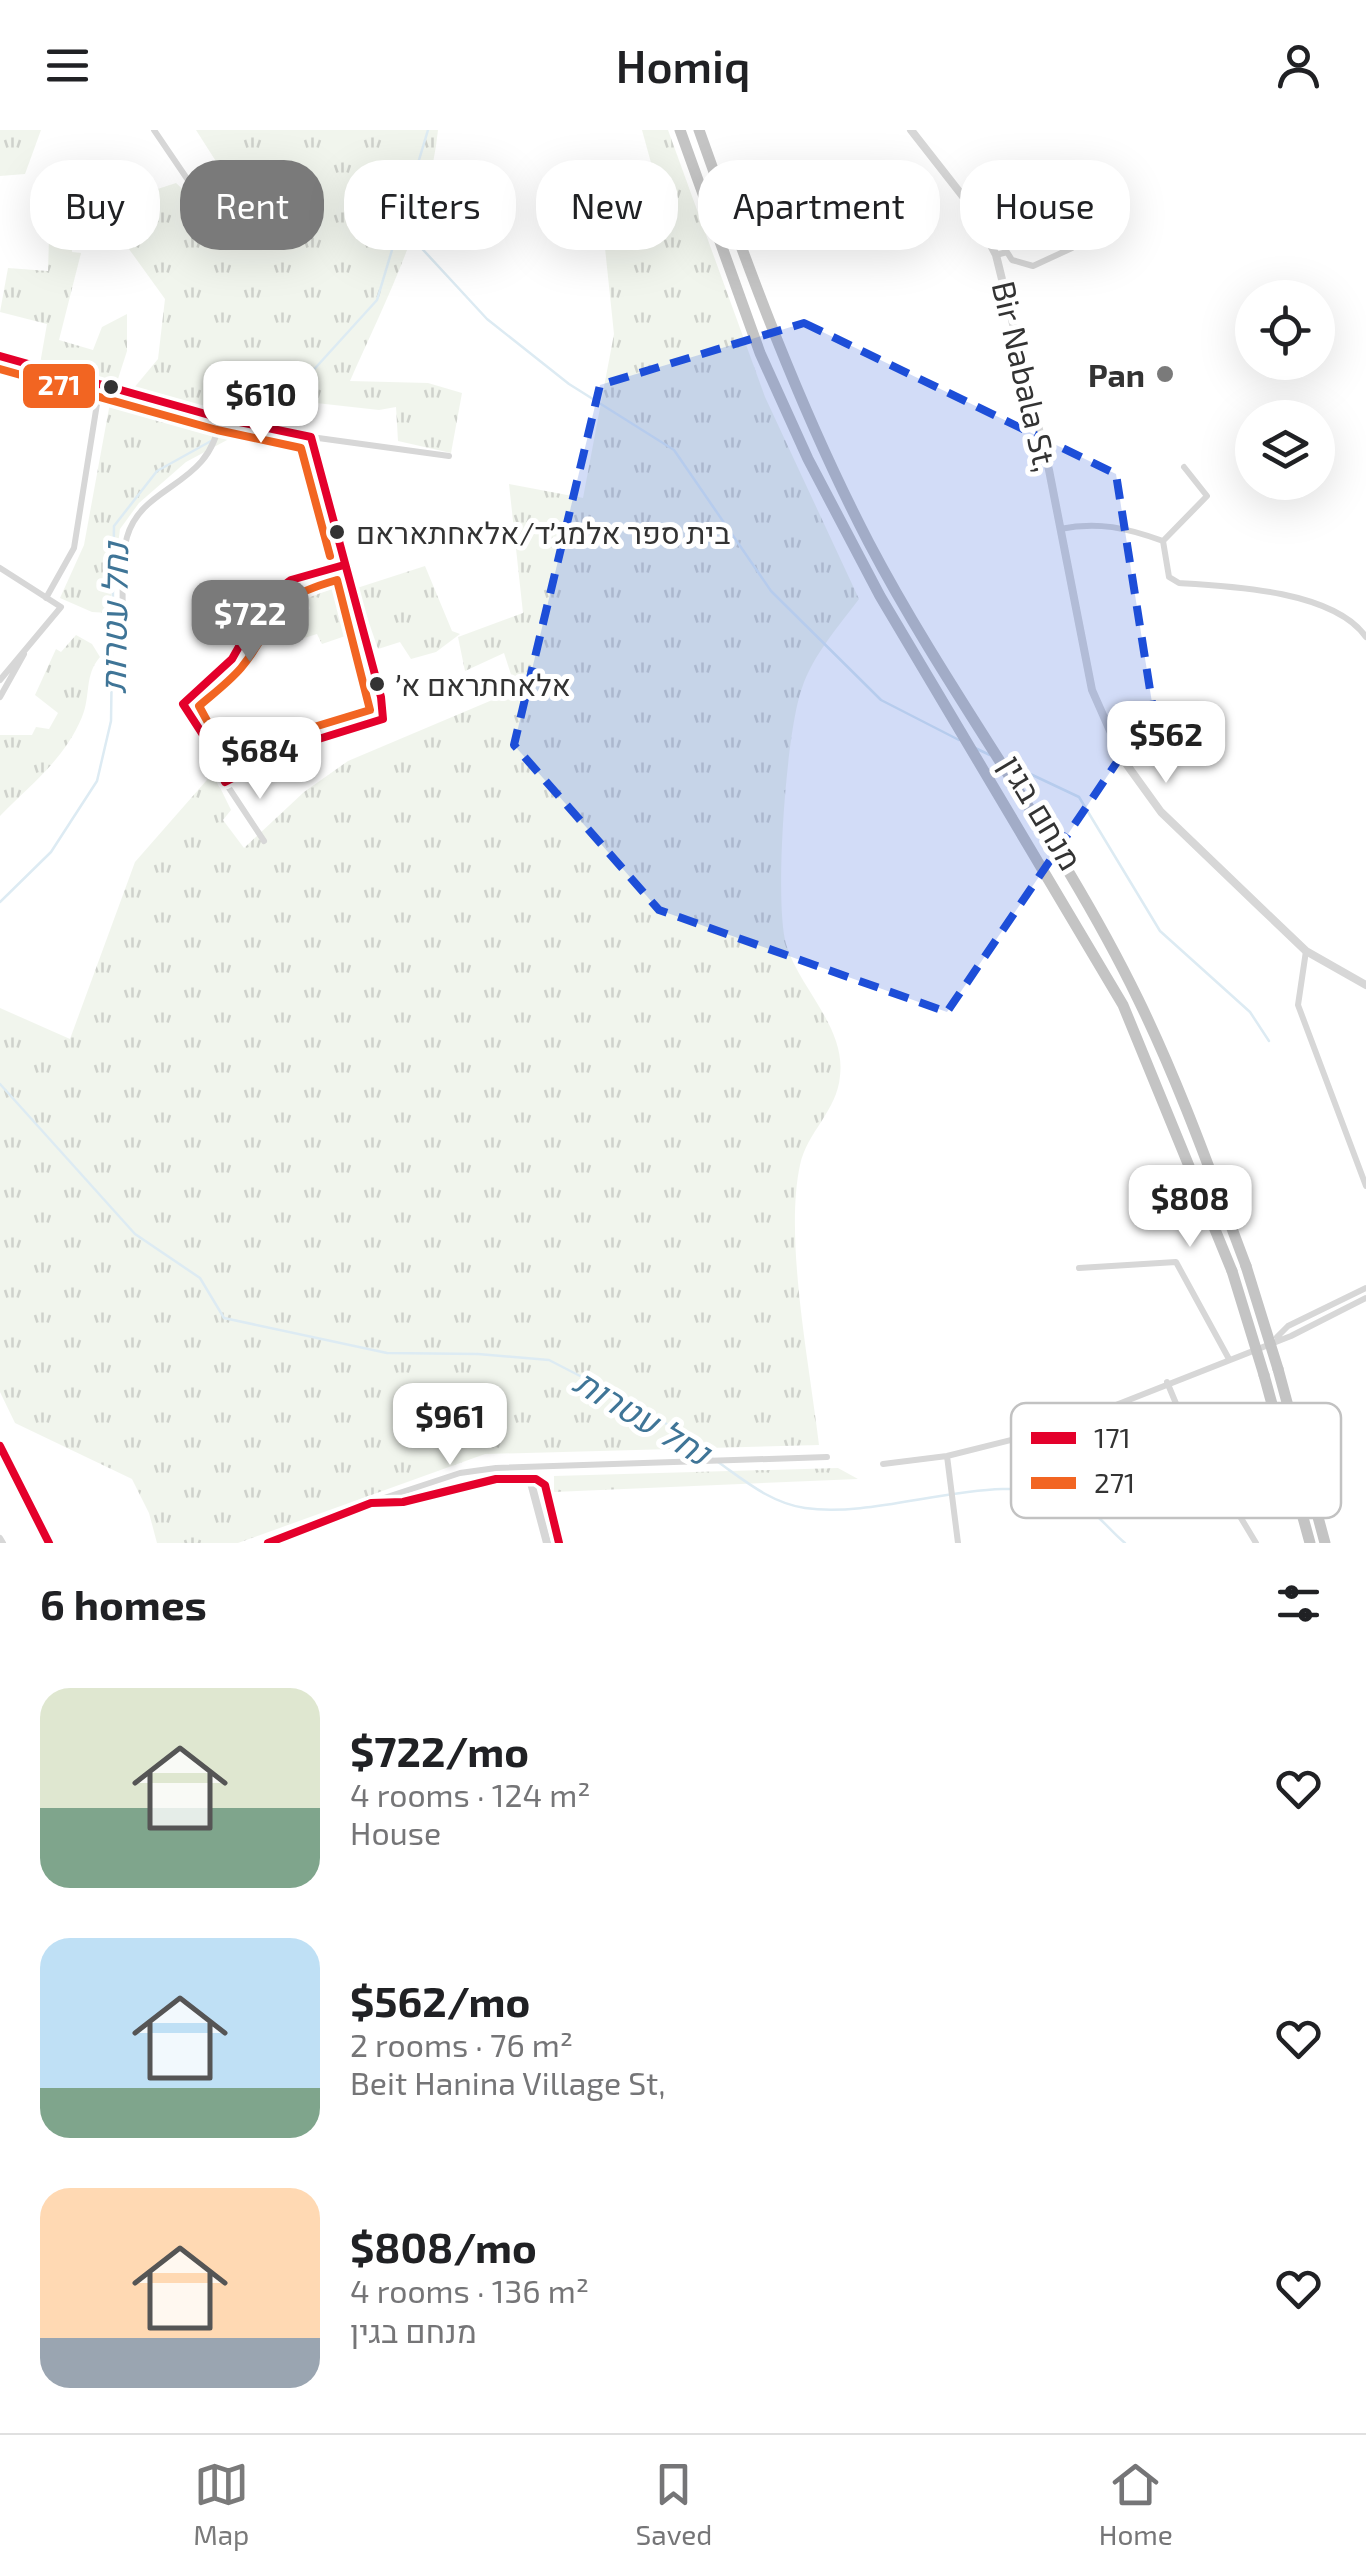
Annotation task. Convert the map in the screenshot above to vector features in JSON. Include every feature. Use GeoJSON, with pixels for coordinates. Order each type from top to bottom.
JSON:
{"type":"FeatureCollection","features":[{"type":"Feature","properties":{"kind":"highway","name":"מנחם בגין"},"geometry":{"type":"LineString","coordinates":[[680,130],[760,352],[808,459],[880,596],[1123,1005],[1232,1271],[1272,1403]]}},
{"type":"Feature","properties":{"kind":"highway","name":"מנחם בגין"},"geometry":{"type":"LineString","coordinates":[[699,130],[774,339],[872,548],[1138,998],[1191,1120],[1246,1266],[1287,1403]]}},
{"type":"Feature","properties":{"kind":"highway","name":"מנחם בגין"},"geometry":{"type":"LineString","coordinates":[[1303,1518],[1310,1543]]}},
{"type":"Feature","properties":{"kind":"highway","name":"מנחם בגין"},"geometry":{"type":"LineString","coordinates":[[1318,1518],[1325,1543]]}},
{"type":"Feature","properties":{"kind":"main road"},"geometry":{"type":"LineString","coordinates":[[0,1446],[52,1543]]}},
{"type":"Feature","properties":{"kind":"street"},"geometry":{"type":"LineString","coordinates":[[154,130],[180,168]]}},
{"type":"Feature","properties":{"kind":"street","name":"Bir Nabala St,"},"geometry":{"type":"LineString","coordinates":[[910,130],[972,208],[996,256],[1060,529],[1092,690],[1122,758],[1161,812],[1306,950],[1366,985]]}},
{"type":"Feature","properties":{"kind":"street"},"geometry":{"type":"LineString","coordinates":[[996,256],[1007,252],[1012,260],[1033,266],[1068,250]]}},
{"type":"Feature","properties":{"kind":"street"},"geometry":{"type":"LineString","coordinates":[[0,356],[220,418],[311,437],[449,456]]}},
{"type":"Feature","properties":{"kind":"street"},"geometry":{"type":"LineString","coordinates":[[46,598],[74,548],[100,385]]}},
{"type":"Feature","properties":{"kind":"street"},"geometry":{"type":"LineString","coordinates":[[122,640],[126,538],[159,497],[207,460],[217,442],[220,418]]}},
{"type":"Feature","properties":{"kind":"street"},"geometry":{"type":"LineString","coordinates":[[225,782],[296,746],[383,719],[381,697],[311,437]]}},
{"type":"Feature","properties":{"kind":"street"},"geometry":{"type":"LineString","coordinates":[[1163,541],[1207,496],[1184,466]]}},
{"type":"Feature","properties":{"kind":"street"},"geometry":{"type":"LineString","coordinates":[[1060,529],[1086,524],[1123,526],[1163,541]]}},
{"type":"Feature","properties":{"kind":"street"},"geometry":{"type":"LineString","coordinates":[[1163,541],[1170,577],[1179,584],[1284,594],[1353,618],[1366,637]]}},
{"type":"Feature","properties":{"kind":"street"},"geometry":{"type":"LineString","coordinates":[[264,841],[225,782],[209,744],[183,704],[232,659],[257,615],[279,589],[291,580],[344,565]]}},
{"type":"Feature","properties":{"kind":"street"},"geometry":{"type":"LineString","coordinates":[[0,568],[61,607],[0,680]]}},
{"type":"Feature","properties":{"kind":"street"},"geometry":{"type":"LineString","coordinates":[[0,697],[28,644]]}},
{"type":"Feature","properties":{"kind":"street"},"geometry":{"type":"LineString","coordinates":[[1306,950],[1298,1006],[1366,1186]]}},
{"type":"Feature","properties":{"kind":"street"},"geometry":{"type":"LineString","coordinates":[[1078,1268],[1176,1262],[1229,1358]]}},
{"type":"Feature","properties":{"kind":"street"},"geometry":{"type":"LineString","coordinates":[[1276,1338],[1288,1326],[1366,1288]]}},
{"type":"Feature","properties":{"kind":"street"},"geometry":{"type":"LineString","coordinates":[[1117,1403],[1276,1338],[1291,1336],[1366,1298]]}},
{"type":"Feature","properties":{"kind":"street"},"geometry":{"type":"LineString","coordinates":[[1167,1382],[1176,1403]]}},
{"type":"Feature","properties":{"kind":"street"},"geometry":{"type":"LineString","coordinates":[[883,1464],[946,1456],[1011,1440]]}},
{"type":"Feature","properties":{"kind":"street"},"geometry":{"type":"LineString","coordinates":[[946,1456],[958,1543]]}},
{"type":"Feature","properties":{"kind":"street"},"geometry":{"type":"LineString","coordinates":[[268,1543],[460,1473],[496,1468],[827,1457]]}},
{"type":"Feature","properties":{"kind":"street"},"geometry":{"type":"LineString","coordinates":[[371,1503],[403,1502],[496,1479],[530,1480],[545,1485],[559,1543]]}},
{"type":"Feature","properties":{"kind":"street"},"geometry":{"type":"LineString","coordinates":[[530,1480],[547,1543]]}},
{"type":"Feature","properties":{"kind":"street"},"geometry":{"type":"LineString","coordinates":[[1241,1518],[1256,1543]]}},
{"type":"Feature","properties":{"kind":"highlighted area"},"geometry":{"type":"Polygon","coordinates":[[[804,323],[1116,474],[1153,709],[947,1012],[659,910],[514,745],[600,385],[804,323]]]}},
{"type":"Feature","properties":{"kind":"green space"},"geometry":{"type":"Polygon","coordinates":[[[0,130],[41,130],[25,174],[0,176],[0,130]]]}},
{"type":"Feature","properties":{"kind":"green space"},"geometry":{"type":"Polygon","coordinates":[[[196,130],[438,130],[433,160],[344,160],[344,250],[406,250],[350,381],[428,383],[462,393],[451,453],[398,441],[396,407],[379,410],[298,401],[295,430],[133,389],[158,359],[165,299],[130,250],[160,250],[160,188],[176,183],[180,187],[180,250],[324,250],[324,160],[215,160],[196,130]]]}},
{"type":"Feature","properties":{"kind":"green space"},"geometry":{"type":"Polygon","coordinates":[[[642,130],[668,130],[698,213],[698,250],[712,250],[765,397],[859,599],[819,653],[802,688],[791,740],[782,856],[786,944],[829,1024],[840,1058],[838,1089],[804,1153],[796,1195],[797,1266],[819,1445],[485,1454],[238,1543],[157,1543],[149,1513],[132,1479],[15,1423],[0,1392],[0,1008],[70,1039],[135,862],[213,773],[231,810],[223,820],[244,848],[304,792],[348,761],[516,690],[504,653],[465,671],[458,637],[523,613],[509,484],[583,498],[614,334],[605,250],[678,250],[678,160],[650,160],[642,130]]]}},
{"type":"Feature","properties":{"kind":"green space"},"geometry":{"type":"Polygon","coordinates":[[[49,250],[81,253],[59,340],[93,350],[102,327],[127,314],[127,351],[117,382],[40,364],[47,324],[0,312],[8,268],[48,271],[49,250]]]}},
{"type":"Feature","properties":{"kind":"green space"},"geometry":{"type":"Polygon","coordinates":[[[112,392],[242,432],[186,462],[139,503],[120,529],[109,613],[92,612],[60,598],[84,545],[112,392]]]}},
{"type":"Feature","properties":{"kind":"green space"},"geometry":{"type":"Polygon","coordinates":[[[425,566],[452,631],[460,634],[436,652],[411,659],[400,642],[378,649],[357,588],[425,566]]]}},
{"type":"Feature","properties":{"kind":"green space"},"geometry":{"type":"Polygon","coordinates":[[[340,572],[357,632],[322,644],[317,634],[301,639],[290,618],[310,609],[303,583],[340,572]]]}},
{"type":"Feature","properties":{"kind":"green space"},"geometry":{"type":"Polygon","coordinates":[[[76,635],[92,644],[100,657],[92,671],[82,717],[56,759],[0,816],[0,735],[32,735],[36,727],[49,729],[58,713],[35,695],[56,649],[61,652],[76,635]]]}},
{"type":"Feature","properties":{"kind":"green space"},"geometry":{"type":"Polygon","coordinates":[[[838,1468],[858,1479],[554,1492],[554,1476],[838,1468]]]}},
{"type":"Feature","properties":{"kind":"waterway","name":"נחל עטרות"},"geometry":{"type":"LineString","coordinates":[[248,420],[289,397],[377,300],[428,130]]}},
{"type":"Feature","properties":{"kind":"waterway"},"geometry":{"type":"LineString","coordinates":[[423,250],[487,319],[569,384],[674,450],[771,591],[881,700],[959,740]]}},
{"type":"Feature","properties":{"kind":"waterway","name":"נחל עטרות"},"geometry":{"type":"LineString","coordinates":[[218,437],[241,424]]}},
{"type":"Feature","properties":{"kind":"waterway","name":"נחל עטרות"},"geometry":{"type":"LineString","coordinates":[[0,902],[51,852],[97,781],[111,721],[114,526],[157,471],[211,441]]}},
{"type":"Feature","properties":{"kind":"waterway"},"geometry":{"type":"LineString","coordinates":[[975,748],[990,755]]}},
{"type":"Feature","properties":{"kind":"waterway"},"geometry":{"type":"LineString","coordinates":[[1007,763],[1079,797],[1160,931],[1250,1012],[1269,1041]]}},
{"type":"Feature","properties":{"kind":"waterway","name":"נחל עטרות"},"geometry":{"type":"LineString","coordinates":[[0,1084],[135,1234],[200,1278],[224,1318],[387,1353],[549,1360],[650,1412],[712,1457]]}},
{"type":"Feature","properties":{"kind":"waterway","name":"נחל עטרות"},"geometry":{"type":"LineString","coordinates":[[718,1462],[770,1496],[805,1508],[872,1507],[1011,1489]]}},
{"type":"Feature","properties":{"kind":"waterway","name":"נחל עטרות"},"geometry":{"type":"LineString","coordinates":[[1099,1518],[1125,1543]]}},
{"type":"Feature","properties":{"kind":"transit line","name":"171"},"geometry":{"type":"LineString","coordinates":[[0,356],[220,418],[311,437],[381,697],[383,719],[296,746],[225,782],[209,744],[183,704],[232,659],[257,615],[279,589],[291,580],[344,565]]}},
{"type":"Feature","properties":{"kind":"transit line","name":"271"},"geometry":{"type":"LineString","coordinates":[[0,369],[217,430],[301,448],[330,556]]}},
{"type":"Feature","properties":{"kind":"transit line","name":"271"},"geometry":{"type":"LineString","coordinates":[[337,580],[370,710],[291,734],[231,765],[199,706],[241,668],[284,604],[312,588],[337,580]]}},
{"type":"Feature","properties":{"kind":"transit line","name":"171"},"geometry":{"type":"LineString","coordinates":[[0,1446],[49,1543]]}},
{"type":"Feature","properties":{"kind":"transit line","name":"171"},"geometry":{"type":"LineString","coordinates":[[268,1543],[371,1503],[403,1502],[496,1479],[536,1479],[545,1485],[559,1543]]}},
{"type":"Feature","properties":{"kind":"place","name":"Pan"},"geometry":{"type":"Point","coordinates":[1165,374]}},
{"type":"Feature","properties":{"kind":"place","name":"בית ספר אלמג׳ד/אלאחתאראם"},"geometry":{"type":"Point","coordinates":[337,532]}},
{"type":"Feature","properties":{"kind":"place","name":"אלאחתראם א׳"},"geometry":{"type":"Point","coordinates":[377,684]}}]}
